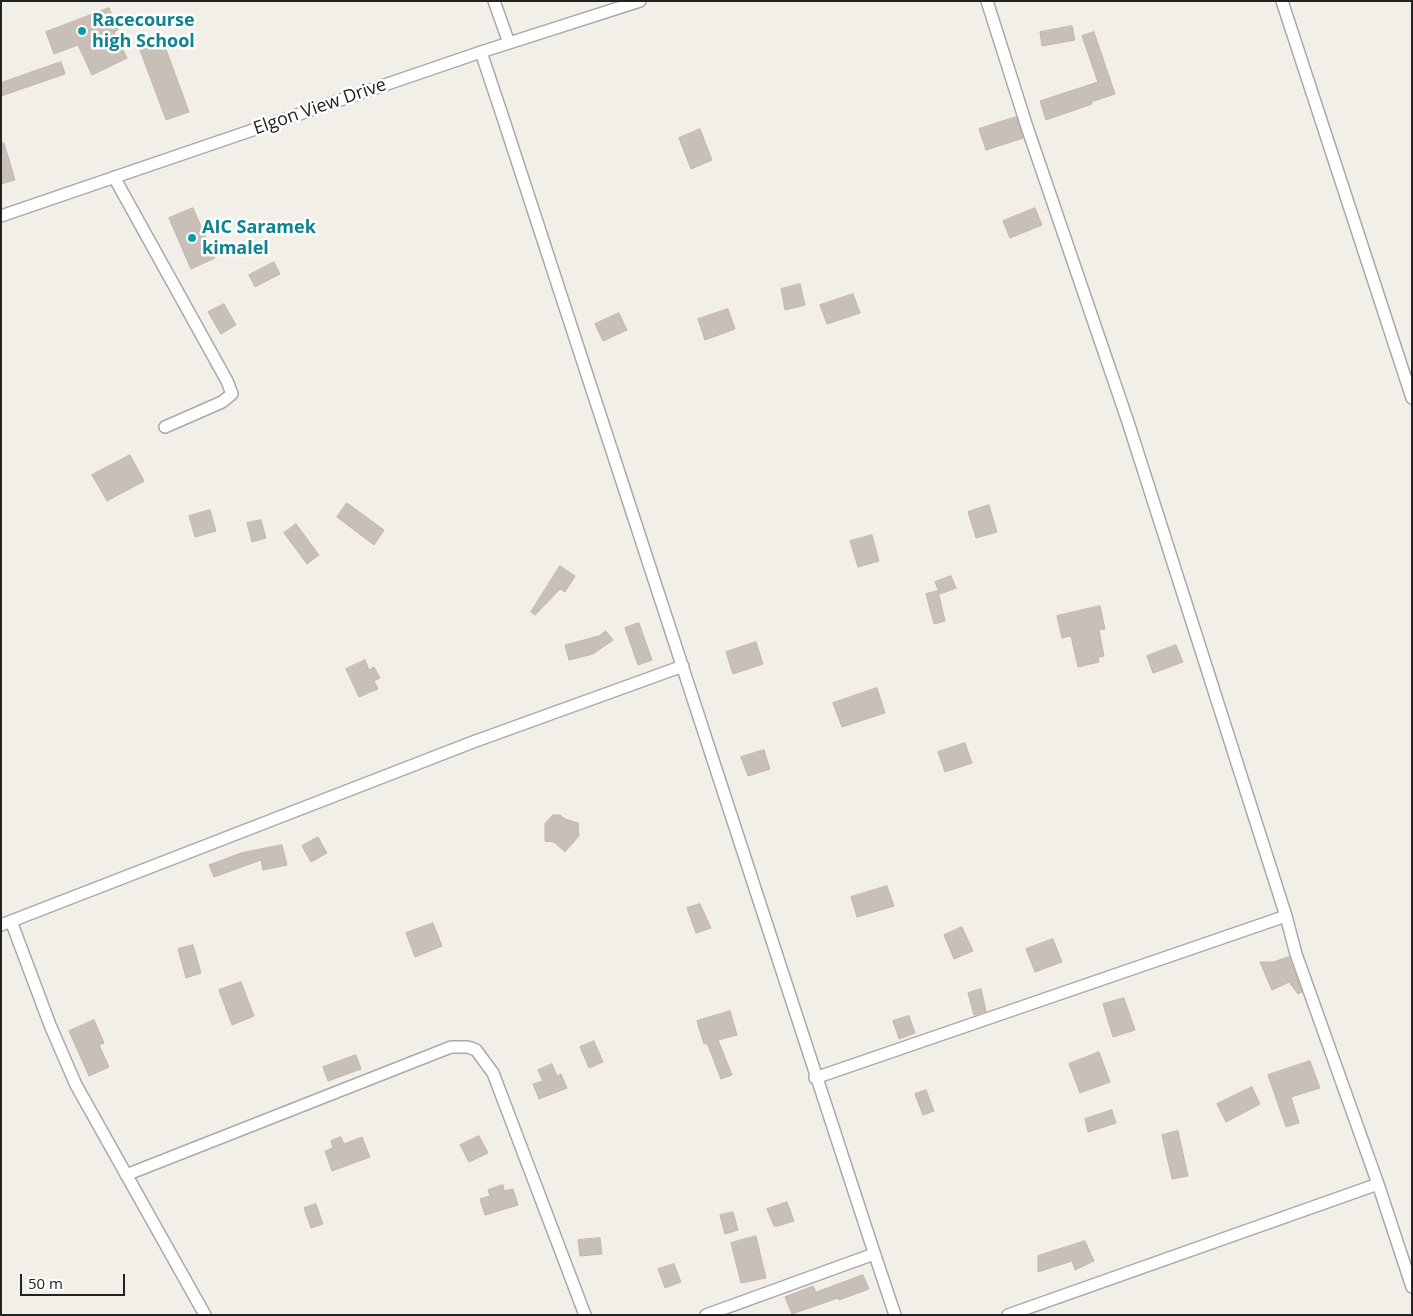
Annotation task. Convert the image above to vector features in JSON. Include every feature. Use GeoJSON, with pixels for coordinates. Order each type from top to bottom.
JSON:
{"type":"FeatureCollection","features":[{"type":"Feature","properties":{"kind":"street"},"geometry":{"type":"LineString","coordinates":[[494,1],[509,43]]}},
{"type":"Feature","properties":{"kind":"street","name":"Elgon View Drive"},"geometry":{"type":"LineString","coordinates":[[1,216],[481,52],[640,1]]}},
{"type":"Feature","properties":{"kind":"street"},"geometry":{"type":"LineString","coordinates":[[987,1],[1024,118],[1131,432],[1286,916],[1296,954],[1378,1184],[1412,1287]]}},
{"type":"Feature","properties":{"kind":"street"},"geometry":{"type":"LineString","coordinates":[[1282,1],[1412,398]]}},
{"type":"Feature","properties":{"kind":"street"},"geometry":{"type":"LineString","coordinates":[[481,52],[684,666],[815,1078],[895,1315]]}},
{"type":"Feature","properties":{"kind":"street"},"geometry":{"type":"LineString","coordinates":[[114,177],[227,381],[232,394],[222,402],[165,427]]}},
{"type":"Feature","properties":{"kind":"street"},"geometry":{"type":"LineString","coordinates":[[205,1315],[76,1085],[6,923],[473,742],[684,666]]}},
{"type":"Feature","properties":{"kind":"street"},"geometry":{"type":"LineString","coordinates":[[815,1078],[1286,916]]}},
{"type":"Feature","properties":{"kind":"street"},"geometry":{"type":"LineString","coordinates":[[126,1175],[451,1047],[468,1047],[476,1050],[493,1073],[585,1315]]}},
{"type":"Feature","properties":{"kind":"street"},"geometry":{"type":"LineString","coordinates":[[1008,1315],[1378,1184]]}},
{"type":"Feature","properties":{"kind":"street"},"geometry":{"type":"LineString","coordinates":[[706,1315],[874,1254]]}},
{"type":"Feature","properties":{"kind":"building"},"geometry":{"type":"Polygon","coordinates":[[[109,8],[118,30],[114,32],[127,58],[92,75],[78,45],[54,54],[46,32],[109,8]]]}},
{"type":"Feature","properties":{"kind":"building"},"geometry":{"type":"Polygon","coordinates":[[[1072,26],[1075,40],[1042,46],[1040,32],[1072,26]]]}},
{"type":"Feature","properties":{"kind":"building"},"geometry":{"type":"Polygon","coordinates":[[[1094,32],[1115,94],[1046,120],[1040,101],[1098,82],[1082,36],[1094,32]]]}},
{"type":"Feature","properties":{"kind":"building"},"geometry":{"type":"Polygon","coordinates":[[[163,41],[189,112],[166,120],[140,50],[163,41]]]}},
{"type":"Feature","properties":{"kind":"building"},"geometry":{"type":"Polygon","coordinates":[[[61,62],[65,74],[1,96],[1,83],[61,62]]]}},
{"type":"Feature","properties":{"kind":"building"},"geometry":{"type":"Polygon","coordinates":[[[1016,117],[1023,138],[986,150],[979,129],[1016,117]]]}},
{"type":"Feature","properties":{"kind":"building"},"geometry":{"type":"Polygon","coordinates":[[[700,129],[712,160],[691,169],[679,138],[700,129]]]}},
{"type":"Feature","properties":{"kind":"building"},"geometry":{"type":"Polygon","coordinates":[[[4,143],[15,180],[1,184],[1,144],[4,143]]]}},
{"type":"Feature","properties":{"kind":"building","name":"AIC Saramek kimalel"},"geometry":{"type":"Polygon","coordinates":[[[193,208],[215,258],[191,269],[169,218],[193,208]]]}},
{"type":"Feature","properties":{"kind":"building"},"geometry":{"type":"Polygon","coordinates":[[[1035,208],[1042,225],[1010,238],[1003,221],[1035,208]]]}},
{"type":"Feature","properties":{"kind":"building"},"geometry":{"type":"Polygon","coordinates":[[[274,262],[280,274],[255,287],[249,275],[274,262]]]}},
{"type":"Feature","properties":{"kind":"building"},"geometry":{"type":"Polygon","coordinates":[[[800,284],[805,305],[785,310],[781,289],[800,284]]]}},
{"type":"Feature","properties":{"kind":"building"},"geometry":{"type":"Polygon","coordinates":[[[853,294],[860,313],[827,324],[820,305],[853,294]]]}},
{"type":"Feature","properties":{"kind":"building"},"geometry":{"type":"Polygon","coordinates":[[[224,304],[236,325],[221,334],[208,312],[224,304]]]}},
{"type":"Feature","properties":{"kind":"building"},"geometry":{"type":"Polygon","coordinates":[[[728,309],[735,329],[705,340],[698,319],[728,309]]]}},
{"type":"Feature","properties":{"kind":"building"},"geometry":{"type":"Polygon","coordinates":[[[619,313],[627,330],[603,341],[595,324],[619,313]]]}},
{"type":"Feature","properties":{"kind":"building"},"geometry":{"type":"Polygon","coordinates":[[[130,455],[144,481],[107,501],[92,475],[130,455]]]}},
{"type":"Feature","properties":{"kind":"building"},"geometry":{"type":"Polygon","coordinates":[[[347,503],[384,530],[374,545],[337,517],[347,503]]]}},
{"type":"Feature","properties":{"kind":"building"},"geometry":{"type":"Polygon","coordinates":[[[989,505],[997,532],[976,538],[968,512],[989,505]]]}},
{"type":"Feature","properties":{"kind":"building"},"geometry":{"type":"Polygon","coordinates":[[[210,510],[216,531],[195,537],[189,516],[210,510]]]}},
{"type":"Feature","properties":{"kind":"building"},"geometry":{"type":"Polygon","coordinates":[[[261,520],[266,538],[252,542],[247,523],[261,520]]]}},
{"type":"Feature","properties":{"kind":"building"},"geometry":{"type":"Polygon","coordinates":[[[296,524],[319,555],[307,564],[284,533],[296,524]]]}},
{"type":"Feature","properties":{"kind":"building"},"geometry":{"type":"Polygon","coordinates":[[[872,535],[879,561],[858,567],[850,541],[872,535]]]}},
{"type":"Feature","properties":{"kind":"building"},"geometry":{"type":"Polygon","coordinates":[[[560,566],[575,576],[565,592],[560,589],[535,615],[531,612],[560,566]]]}},
{"type":"Feature","properties":{"kind":"building"},"geometry":{"type":"Polygon","coordinates":[[[951,576],[956,588],[940,594],[935,582],[951,576]]]}},
{"type":"Feature","properties":{"kind":"building"},"geometry":{"type":"Polygon","coordinates":[[[938,591],[945,621],[934,624],[926,594],[938,591]]]}},
{"type":"Feature","properties":{"kind":"building"},"geometry":{"type":"Polygon","coordinates":[[[1100,606],[1105,629],[1099,630],[1104,656],[1098,657],[1099,662],[1078,667],[1071,636],[1062,638],[1057,616],[1100,606]]]}},
{"type":"Feature","properties":{"kind":"building"},"geometry":{"type":"Polygon","coordinates":[[[639,623],[652,660],[638,665],[625,628],[639,623]]]}},
{"type":"Feature","properties":{"kind":"building"},"geometry":{"type":"Polygon","coordinates":[[[606,631],[613,640],[593,654],[569,660],[565,645],[599,636],[606,631]]]}},
{"type":"Feature","properties":{"kind":"building"},"geometry":{"type":"Polygon","coordinates":[[[756,642],[763,664],[733,674],[726,652],[756,642]]]}},
{"type":"Feature","properties":{"kind":"building"},"geometry":{"type":"Polygon","coordinates":[[[1176,645],[1183,662],[1153,673],[1147,656],[1176,645]]]}},
{"type":"Feature","properties":{"kind":"building"},"geometry":{"type":"Polygon","coordinates":[[[365,660],[369,670],[374,667],[380,678],[374,681],[378,689],[359,697],[346,669],[365,660]]]}},
{"type":"Feature","properties":{"kind":"building"},"geometry":{"type":"Polygon","coordinates":[[[877,688],[885,713],[842,727],[833,703],[877,688]]]}},
{"type":"Feature","properties":{"kind":"building"},"geometry":{"type":"Polygon","coordinates":[[[965,743],[972,763],[945,772],[938,752],[965,743]]]}},
{"type":"Feature","properties":{"kind":"building"},"geometry":{"type":"Polygon","coordinates":[[[764,750],[770,769],[748,776],[741,757],[764,750]]]}},
{"type":"Feature","properties":{"kind":"building"},"geometry":{"type":"Polygon","coordinates":[[[553,815],[560,815],[565,819],[578,823],[579,836],[565,852],[554,842],[545,841],[545,824],[553,815]]]}},
{"type":"Feature","properties":{"kind":"building"},"geometry":{"type":"Polygon","coordinates":[[[318,837],[327,853],[311,862],[302,846],[318,837]]]}},
{"type":"Feature","properties":{"kind":"building"},"geometry":{"type":"Polygon","coordinates":[[[282,845],[287,865],[263,870],[261,860],[214,877],[209,865],[241,853],[282,845]]]}},
{"type":"Feature","properties":{"kind":"building"},"geometry":{"type":"Polygon","coordinates":[[[887,886],[894,906],[857,917],[851,897],[887,886]]]}},
{"type":"Feature","properties":{"kind":"building"},"geometry":{"type":"Polygon","coordinates":[[[700,904],[711,928],[696,933],[687,908],[700,904]]]}},
{"type":"Feature","properties":{"kind":"building"},"geometry":{"type":"Polygon","coordinates":[[[433,923],[442,946],[415,957],[406,933],[433,923]]]}},
{"type":"Feature","properties":{"kind":"building"},"geometry":{"type":"Polygon","coordinates":[[[962,927],[973,951],[954,959],[944,935],[962,927]]]}},
{"type":"Feature","properties":{"kind":"building"},"geometry":{"type":"Polygon","coordinates":[[[1053,939],[1062,962],[1035,972],[1026,949],[1053,939]]]}},
{"type":"Feature","properties":{"kind":"building"},"geometry":{"type":"Polygon","coordinates":[[[193,945],[201,973],[186,978],[178,949],[193,945]]]}},
{"type":"Feature","properties":{"kind":"building"},"geometry":{"type":"Polygon","coordinates":[[[1289,957],[1302,992],[1298,994],[1289,982],[1272,990],[1260,962],[1273,962],[1289,957]]]}},
{"type":"Feature","properties":{"kind":"building"},"geometry":{"type":"Polygon","coordinates":[[[241,982],[254,1016],[232,1025],[219,990],[241,982]]]}},
{"type":"Feature","properties":{"kind":"building"},"geometry":{"type":"Polygon","coordinates":[[[981,989],[986,1011],[974,1015],[968,993],[981,989]]]}},
{"type":"Feature","properties":{"kind":"building"},"geometry":{"type":"Polygon","coordinates":[[[1124,998],[1135,1030],[1113,1037],[1103,1004],[1124,998]]]}},
{"type":"Feature","properties":{"kind":"building"},"geometry":{"type":"Polygon","coordinates":[[[730,1011],[737,1035],[718,1040],[732,1075],[721,1079],[707,1043],[704,1044],[697,1021],[730,1011]]]}},
{"type":"Feature","properties":{"kind":"building"},"geometry":{"type":"Polygon","coordinates":[[[909,1016],[915,1033],[899,1039],[893,1021],[909,1016]]]}},
{"type":"Feature","properties":{"kind":"building"},"geometry":{"type":"Polygon","coordinates":[[[94,1020],[104,1043],[99,1045],[109,1067],[89,1076],[69,1031],[94,1020]]]}},
{"type":"Feature","properties":{"kind":"building"},"geometry":{"type":"Polygon","coordinates":[[[594,1041],[603,1062],[589,1068],[580,1047],[594,1041]]]}},
{"type":"Feature","properties":{"kind":"building"},"geometry":{"type":"Polygon","coordinates":[[[1099,1052],[1110,1082],[1080,1093],[1069,1064],[1099,1052]]]}},
{"type":"Feature","properties":{"kind":"building"},"geometry":{"type":"Polygon","coordinates":[[[356,1055],[361,1069],[328,1081],[323,1067],[356,1055]]]}},
{"type":"Feature","properties":{"kind":"building"},"geometry":{"type":"Polygon","coordinates":[[[1310,1061],[1320,1088],[1291,1097],[1299,1123],[1286,1127],[1268,1075],[1310,1061]]]}},
{"type":"Feature","properties":{"kind":"building"},"geometry":{"type":"Polygon","coordinates":[[[552,1064],[557,1076],[561,1074],[567,1088],[539,1099],[533,1084],[543,1081],[538,1070],[552,1064]]]}},
{"type":"Feature","properties":{"kind":"building"},"geometry":{"type":"Polygon","coordinates":[[[1252,1087],[1260,1104],[1226,1122],[1217,1104],[1252,1087]]]}},
{"type":"Feature","properties":{"kind":"building"},"geometry":{"type":"Polygon","coordinates":[[[926,1090],[934,1111],[923,1115],[915,1094],[926,1090]]]}},
{"type":"Feature","properties":{"kind":"building"},"geometry":{"type":"Polygon","coordinates":[[[1112,1110],[1116,1123],[1088,1132],[1085,1119],[1112,1110]]]}},
{"type":"Feature","properties":{"kind":"building"},"geometry":{"type":"Polygon","coordinates":[[[1178,1131],[1188,1176],[1172,1179],[1162,1135],[1178,1131]]]}},
{"type":"Feature","properties":{"kind":"building"},"geometry":{"type":"Polygon","coordinates":[[[479,1136],[488,1153],[469,1162],[460,1145],[479,1136]]]}},
{"type":"Feature","properties":{"kind":"building"},"geometry":{"type":"Polygon","coordinates":[[[341,1137],[344,1144],[362,1137],[370,1157],[332,1171],[325,1151],[333,1148],[331,1141],[341,1137]]]}},
{"type":"Feature","properties":{"kind":"building"},"geometry":{"type":"Polygon","coordinates":[[[503,1185],[504,1191],[513,1189],[518,1205],[485,1215],[480,1199],[490,1196],[488,1190],[503,1185]]]}},
{"type":"Feature","properties":{"kind":"building"},"geometry":{"type":"Polygon","coordinates":[[[787,1202],[794,1221],[774,1226],[767,1209],[787,1202]]]}},
{"type":"Feature","properties":{"kind":"building"},"geometry":{"type":"Polygon","coordinates":[[[316,1204],[323,1224],[311,1228],[304,1208],[316,1204]]]}},
{"type":"Feature","properties":{"kind":"building"},"geometry":{"type":"Polygon","coordinates":[[[733,1212],[738,1230],[725,1234],[720,1215],[733,1212]]]}},
{"type":"Feature","properties":{"kind":"building"},"geometry":{"type":"Polygon","coordinates":[[[756,1236],[766,1278],[741,1283],[731,1243],[756,1236]]]}},
{"type":"Feature","properties":{"kind":"building"},"geometry":{"type":"Polygon","coordinates":[[[600,1238],[602,1254],[580,1256],[578,1240],[600,1238]]]}},
{"type":"Feature","properties":{"kind":"building"},"geometry":{"type":"Polygon","coordinates":[[[1085,1241],[1094,1261],[1075,1270],[1072,1261],[1038,1272],[1038,1256],[1085,1241]]]}},
{"type":"Feature","properties":{"kind":"building"},"geometry":{"type":"Polygon","coordinates":[[[674,1264],[681,1282],[665,1288],[658,1269],[674,1264]]]}},
{"type":"Feature","properties":{"kind":"building"},"geometry":{"type":"Polygon","coordinates":[[[863,1275],[869,1289],[792,1314],[785,1297],[813,1286],[816,1292],[863,1275]]]}},
{"type":"Feature","properties":{"kind":"place","name":"Racecourse high School"},"geometry":{"type":"Point","coordinates":[82,31]}},
{"type":"Feature","properties":{"kind":"place","name":"AIC Saramek kimalel"},"geometry":{"type":"Point","coordinates":[192,238]}}]}
